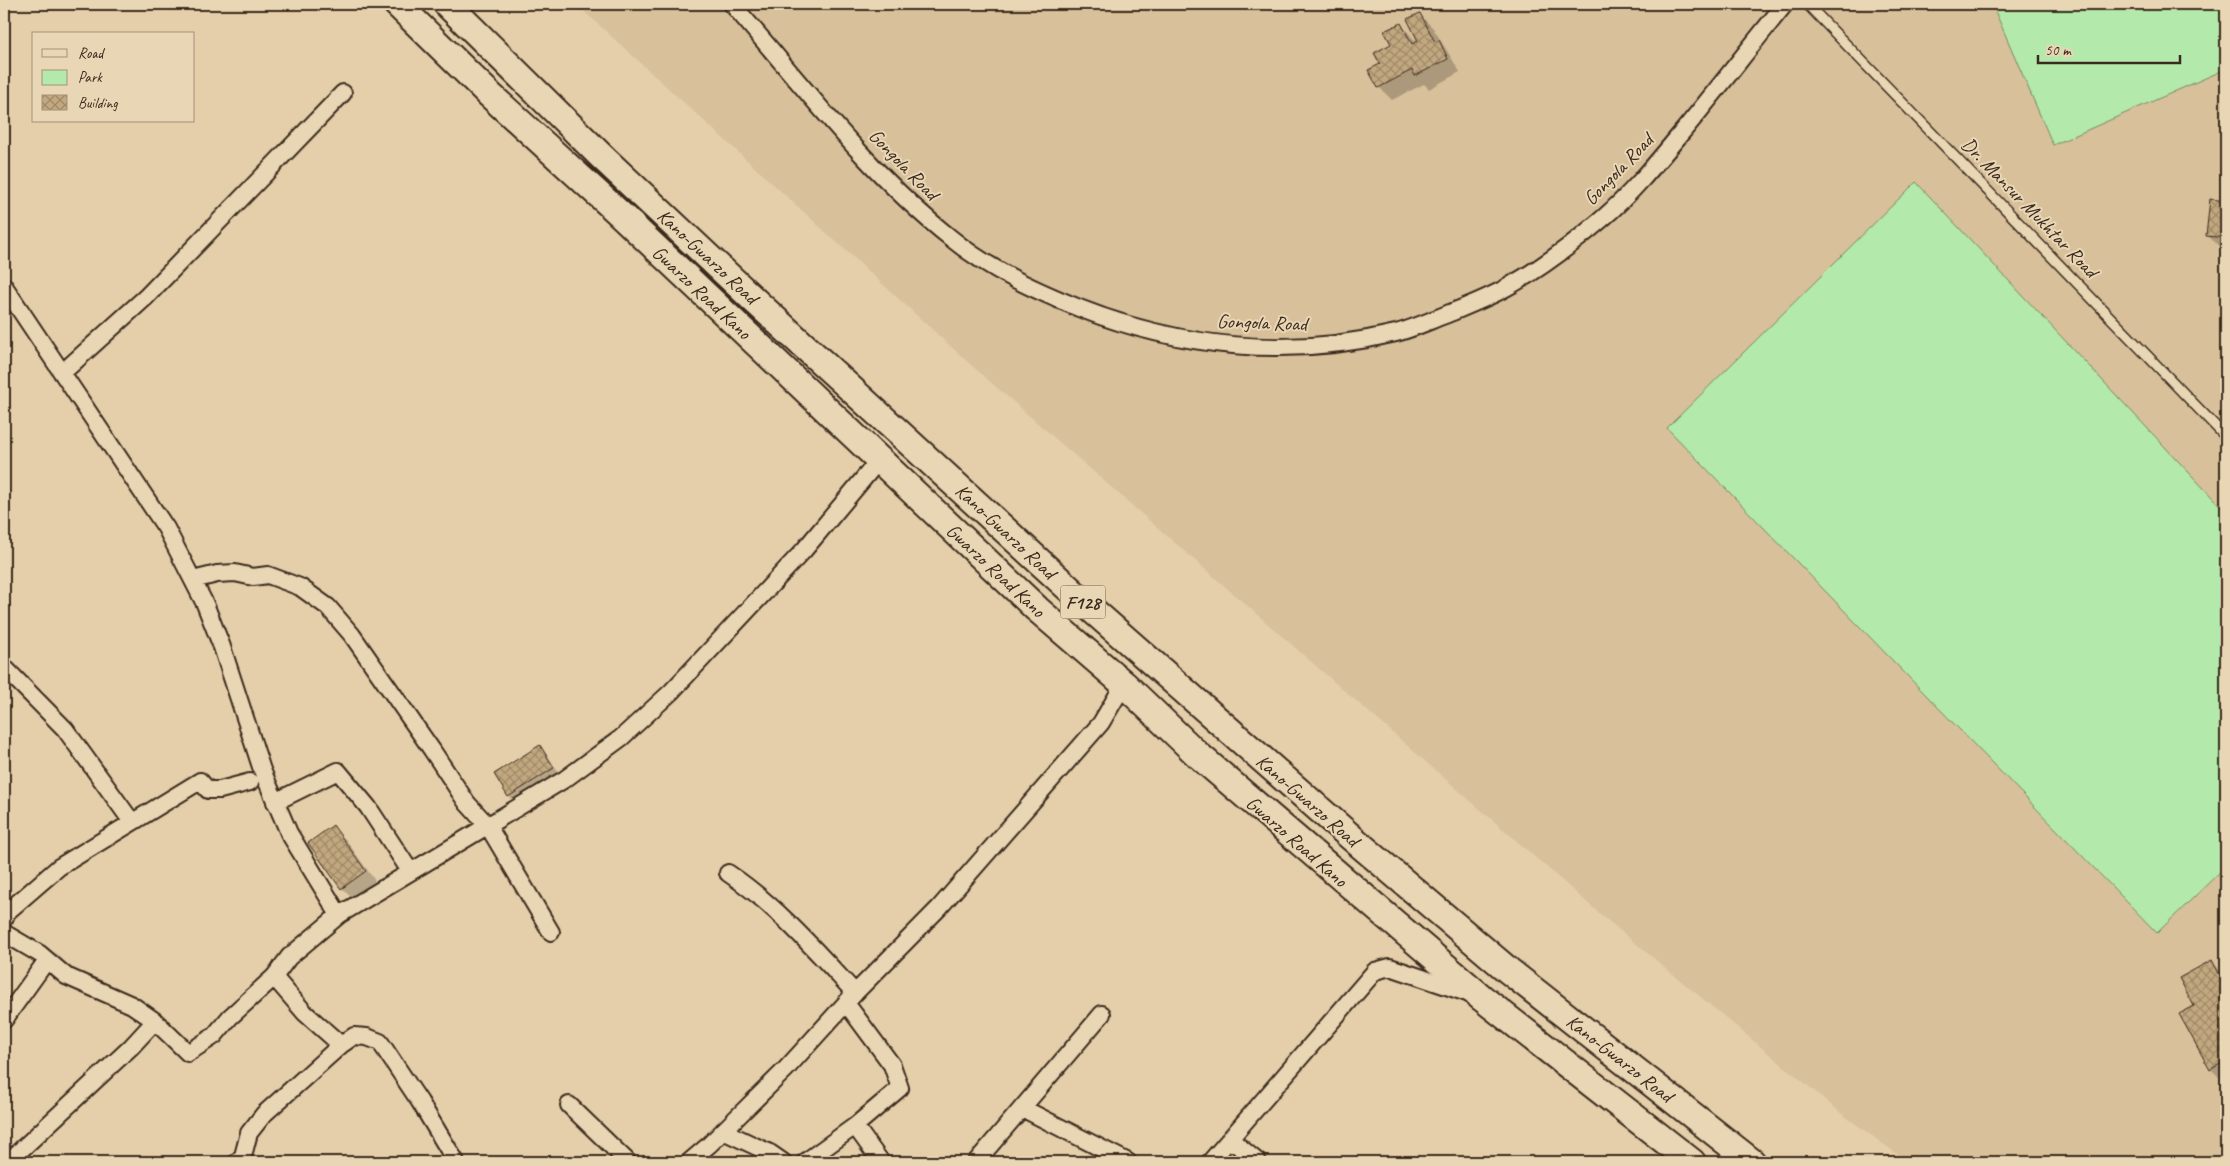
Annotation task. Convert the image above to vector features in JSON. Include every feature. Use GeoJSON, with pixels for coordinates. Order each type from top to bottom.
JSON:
{"type":"FeatureCollection","features":[{"type":"Feature","properties":{"kind":"main road","name":"Gwarzo Road Kano"},"geometry":{"type":"LineString","coordinates":[[396,4],[490,95],[1037,609],[1124,684],[1211,766],[1482,998],[1692,1162]]}},
{"type":"Feature","properties":{"kind":"main road","name":"Kano-Gwarzo Road"},"geometry":{"type":"LineString","coordinates":[[447,4],[600,154],[754,300],[1089,607],[1352,838],[1494,958],[1752,1162]]}},
{"type":"Feature","properties":{"kind":"street","name":"Gongola Road"},"geometry":{"type":"LineString","coordinates":[[732,4],[828,115],[916,209],[954,241],[995,269],[1051,297],[1148,332],[1202,342],[1277,348],[1345,343],[1399,332],[1461,308],[1510,286],[1557,254],[1603,218],[1646,175],[1785,4]]}},
{"type":"Feature","properties":{"kind":"street"},"geometry":{"type":"LineString","coordinates":[[62,373],[146,297],[343,93]]}},
{"type":"Feature","properties":{"kind":"street"},"geometry":{"type":"LineString","coordinates":[[4,286],[166,528],[205,604],[222,647],[250,735],[275,802],[289,833],[339,915]]}},
{"type":"Feature","properties":{"kind":"street"},"geometry":{"type":"LineString","coordinates":[[4,933],[24,944],[66,976],[132,1005],[155,1021],[188,1053],[214,1036],[230,1017],[274,977],[289,957],[339,915],[565,779],[622,738],[671,692],[804,550],[879,460]]}},
{"type":"Feature","properties":{"kind":"street"},"geometry":{"type":"LineString","coordinates":[[193,580],[217,574],[253,576],[268,574],[300,587],[328,607],[352,635],[467,803],[488,826],[550,932]]}},
{"type":"Feature","properties":{"kind":"street"},"geometry":{"type":"LineString","coordinates":[[4,667],[65,729],[132,822]]}},
{"type":"Feature","properties":{"kind":"street"},"geometry":{"type":"LineString","coordinates":[[696,1160],[939,908],[1101,723],[1124,684]]}},
{"type":"Feature","properties":{"kind":"street"},"geometry":{"type":"LineString","coordinates":[[275,802],[338,771],[368,807],[410,871]]}},
{"type":"Feature","properties":{"kind":"street"},"geometry":{"type":"LineString","coordinates":[[5,913],[59,867],[200,781],[208,790],[250,782]]}},
{"type":"Feature","properties":{"kind":"street"},"geometry":{"type":"LineString","coordinates":[[728,873],[764,901],[803,938],[851,998],[892,1065],[900,1088],[855,1126],[805,1162]]}},
{"type":"Feature","properties":{"kind":"street"},"geometry":{"type":"LineString","coordinates":[[4,1020],[47,960]]}},
{"type":"Feature","properties":{"kind":"street"},"geometry":{"type":"LineString","coordinates":[[1210,1162],[1375,971],[1390,967],[1482,998]]}},
{"type":"Feature","properties":{"kind":"street"},"geometry":{"type":"LineString","coordinates":[[274,977],[305,1013],[341,1045]]}},
{"type":"Feature","properties":{"kind":"street"},"geometry":{"type":"LineString","coordinates":[[976,1162],[1102,1014]]}},
{"type":"Feature","properties":{"kind":"street"},"geometry":{"type":"LineString","coordinates":[[8,1162],[131,1047],[155,1021]]}},
{"type":"Feature","properties":{"kind":"street"},"geometry":{"type":"LineString","coordinates":[[237,1162],[244,1156],[249,1133],[264,1114],[341,1045],[354,1036],[367,1037],[380,1042],[420,1102],[456,1162]]}},
{"type":"Feature","properties":{"kind":"street"},"geometry":{"type":"LineString","coordinates":[[569,1105],[628,1162]]}},
{"type":"Feature","properties":{"kind":"street"},"geometry":{"type":"LineString","coordinates":[[1022,1108],[1128,1162]]}},
{"type":"Feature","properties":{"kind":"street"},"geometry":{"type":"LineString","coordinates":[[855,1126],[880,1162]]}},
{"type":"Feature","properties":{"kind":"street"},"geometry":{"type":"LineString","coordinates":[[723,1131],[770,1153],[783,1162]]}},
{"type":"Feature","properties":{"kind":"street"},"geometry":{"type":"LineString","coordinates":[[1230,1140],[1258,1162]]}},
{"type":"Feature","properties":{"kind":"lane","name":"Dr. Mansur Mukhtar Road"},"geometry":{"type":"LineString","coordinates":[[1807,4],[2226,437]]}},
{"type":"Feature","properties":{"kind":"shaded area"},"geometry":{"type":"Polygon","coordinates":[[[576,4],[2226,4],[2226,1162],[1908,1162],[1842,1114],[1599,913],[970,364],[576,4]]]}},
{"type":"Feature","properties":{"kind":"green space"},"geometry":{"type":"Polygon","coordinates":[[[1992,4],[2226,4],[2226,69],[2053,145],[1992,4]]]}},
{"type":"Feature","properties":{"kind":"green space"},"geometry":{"type":"Polygon","coordinates":[[[1916,182],[2226,512],[2226,866],[2157,933],[1667,428],[1916,182]]]}},
{"type":"Feature","properties":{"kind":"building"},"geometry":{"type":"Polygon","coordinates":[[[1420,13],[1435,42],[1439,40],[1448,59],[1415,76],[1412,70],[1378,88],[1368,70],[1380,64],[1374,53],[1391,44],[1384,31],[1401,23],[1412,44],[1418,41],[1407,19],[1420,13]]]}},
{"type":"Feature","properties":{"kind":"building"},"geometry":{"type":"Polygon","coordinates":[[[2210,199],[2226,201],[2226,238],[2206,236],[2210,199]]]}},
{"type":"Feature","properties":{"kind":"building"},"geometry":{"type":"Polygon","coordinates":[[[540,745],[554,768],[508,797],[494,774],[540,745]]]}},
{"type":"Feature","properties":{"kind":"building"},"geometry":{"type":"Polygon","coordinates":[[[333,825],[366,871],[341,889],[308,843],[333,825]]]}},
{"type":"Feature","properties":{"kind":"building"},"geometry":{"type":"Polygon","coordinates":[[[2212,960],[2226,987],[2226,1064],[2225,1061],[2210,1070],[2179,1014],[2194,1006],[2179,978],[2212,960]]]}}]}
